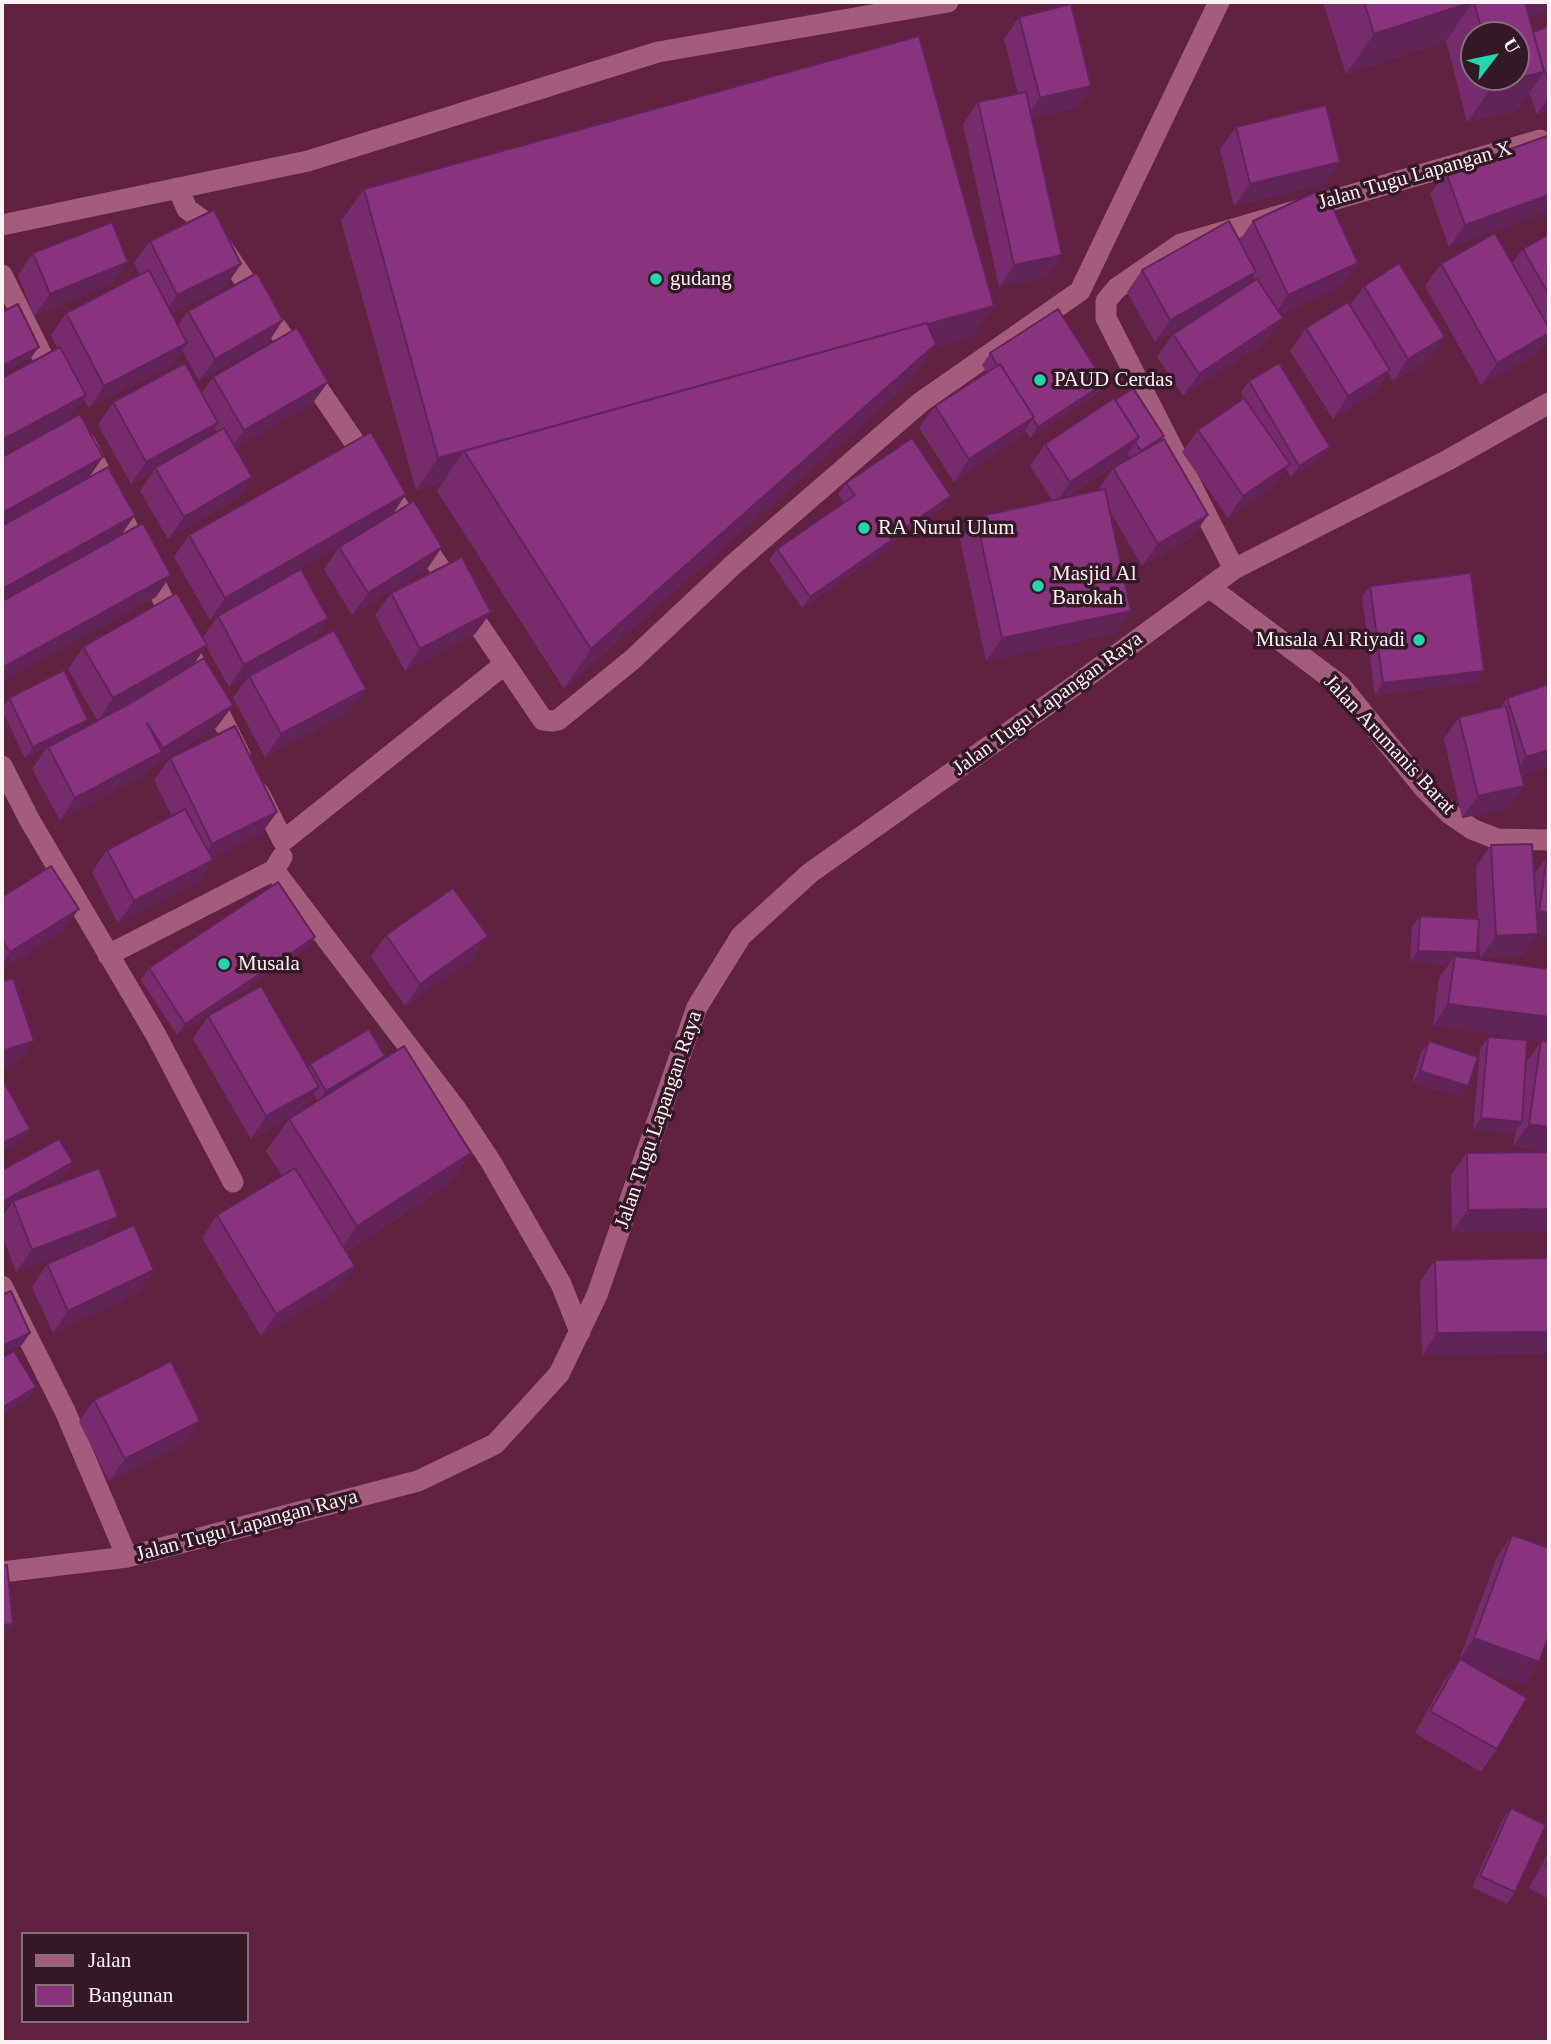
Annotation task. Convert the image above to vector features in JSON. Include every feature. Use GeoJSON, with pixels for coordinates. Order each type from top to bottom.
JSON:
{"type":"FeatureCollection","features":[{"type":"Feature","properties":{"kind":"street"},"geometry":{"type":"LineString","coordinates":[[2,225],[308,161],[658,52],[948,2]]}},
{"type":"Feature","properties":{"kind":"street"},"geometry":{"type":"LineString","coordinates":[[178,188],[187,209],[205,222],[543,720],[558,720],[633,659],[734,564],[921,402],[1080,291],[1219,2]]}},
{"type":"Feature","properties":{"kind":"street","name":"Jalan Tugu Lapangan X"},"geometry":{"type":"LineString","coordinates":[[1234,569],[1106,318],[1106,301],[1117,288],[1181,244],[1542,139]]}},
{"type":"Feature","properties":{"kind":"street"},"geometry":{"type":"LineString","coordinates":[[2,275],[63,398]]}},
{"type":"Feature","properties":{"kind":"street","name":"Jalan Tugu Lapangan Raya"},"geometry":{"type":"LineString","coordinates":[[2,1572],[127,1557],[418,1481],[495,1444],[559,1374],[580,1332],[597,1295],[697,1007],[741,936],[810,873],[1234,569],[1448,460],[1549,403]]}},
{"type":"Feature","properties":{"kind":"street"},"geometry":{"type":"LineString","coordinates":[[75,423],[283,841],[282,857],[274,870],[108,955]]}},
{"type":"Feature","properties":{"kind":"street","name":"Jalan Arumanis Barat"},"geometry":{"type":"LineString","coordinates":[[1209,587],[1339,685],[1423,788],[1450,814],[1472,829],[1497,839],[1549,840]]}},
{"type":"Feature","properties":{"kind":"street"},"geometry":{"type":"LineString","coordinates":[[283,841],[505,664]]}},
{"type":"Feature","properties":{"kind":"street"},"geometry":{"type":"LineString","coordinates":[[2,766],[29,819],[156,1035],[233,1182]]}},
{"type":"Feature","properties":{"kind":"street"},"geometry":{"type":"LineString","coordinates":[[274,870],[456,1109],[533,1232],[561,1284],[580,1332]]}},
{"type":"Feature","properties":{"kind":"street"},"geometry":{"type":"LineString","coordinates":[[2,1286],[65,1411],[127,1557]]}},
{"type":"Feature","properties":{"kind":"building"},"geometry":{"type":"Polygon","coordinates":[[[1364,2],[1472,2],[1374,34],[1364,2]]]}},
{"type":"Feature","properties":{"kind":"building"},"geometry":{"type":"Polygon","coordinates":[[[1474,2],[1525,2],[1544,72],[1530,75],[1530,21],[1479,21],[1474,2]]]}},
{"type":"Feature","properties":{"kind":"building"},"geometry":{"type":"Polygon","coordinates":[[[1071,4],[1091,86],[1040,98],[1019,17],[1071,4]]]}},
{"type":"Feature","properties":{"kind":"building"},"geometry":{"type":"Polygon","coordinates":[[[1549,26],[1549,82],[1533,32],[1549,26]]]}},
{"type":"Feature","properties":{"kind":"building","name":"gudang"},"geometry":{"type":"Polygon","coordinates":[[[919,36],[994,306],[438,458],[364,189],[919,36]]]}},
{"type":"Feature","properties":{"kind":"building"},"geometry":{"type":"Polygon","coordinates":[[[1026,92],[1062,255],[1014,265],[978,102],[1026,92]]]}},
{"type":"Feature","properties":{"kind":"building"},"geometry":{"type":"Polygon","coordinates":[[[1326,105],[1340,162],[1250,184],[1236,127],[1326,105]]]}},
{"type":"Feature","properties":{"kind":"building"},"geometry":{"type":"Polygon","coordinates":[[[1547,136],[1549,195],[1465,225],[1446,172],[1547,136]]]}},
{"type":"Feature","properties":{"kind":"building"},"geometry":{"type":"Polygon","coordinates":[[[1324,188],[1358,263],[1288,295],[1253,221],[1324,188]]]}},
{"type":"Feature","properties":{"kind":"building"},"geometry":{"type":"Polygon","coordinates":[[[214,210],[241,264],[177,295],[150,241],[214,210]]]}},
{"type":"Feature","properties":{"kind":"building"},"geometry":{"type":"Polygon","coordinates":[[[1229,221],[1256,272],[1170,320],[1142,270],[1229,221]]]}},
{"type":"Feature","properties":{"kind":"building"},"geometry":{"type":"Polygon","coordinates":[[[112,222],[128,262],[50,294],[33,253],[112,222]]]}},
{"type":"Feature","properties":{"kind":"building"},"geometry":{"type":"Polygon","coordinates":[[[1495,233],[1549,328],[1549,333],[1497,363],[1441,264],[1495,233]]]}},
{"type":"Feature","properties":{"kind":"building"},"geometry":{"type":"Polygon","coordinates":[[[1549,234],[1549,295],[1523,249],[1549,234]]]}},
{"type":"Feature","properties":{"kind":"building"},"geometry":{"type":"Polygon","coordinates":[[[1399,263],[1445,337],[1408,359],[1364,286],[1399,263]]]}},
{"type":"Feature","properties":{"kind":"building"},"geometry":{"type":"Polygon","coordinates":[[[149,270],[187,343],[104,386],[66,313],[149,270]]]}},
{"type":"Feature","properties":{"kind":"building"},"geometry":{"type":"Polygon","coordinates":[[[257,273],[283,320],[215,359],[188,311],[257,273]]]}},
{"type":"Feature","properties":{"kind":"building"},"geometry":{"type":"Polygon","coordinates":[[[1257,279],[1283,318],[1199,374],[1173,334],[1257,279]]]}},
{"type":"Feature","properties":{"kind":"building"},"geometry":{"type":"Polygon","coordinates":[[[1348,302],[1390,370],[1348,396],[1306,328],[1348,302]]]}},
{"type":"Feature","properties":{"kind":"building"},"geometry":{"type":"Polygon","coordinates":[[[18,304],[39,347],[2,366],[2,312],[18,304]]]}},
{"type":"Feature","properties":{"kind":"building","name":"PAUD Cerdas"},"geometry":{"type":"Polygon","coordinates":[[[1058,309],[1105,383],[1038,427],[1000,364],[998,366],[990,353],[1058,309]]]}},
{"type":"Feature","properties":{"kind":"building"},"geometry":{"type":"Polygon","coordinates":[[[927,323],[936,344],[591,649],[464,451],[927,323]]]}},
{"type":"Feature","properties":{"kind":"building"},"geometry":{"type":"Polygon","coordinates":[[[297,328],[328,382],[244,430],[213,377],[297,328]]]}},
{"type":"Feature","properties":{"kind":"building"},"geometry":{"type":"Polygon","coordinates":[[[60,347],[86,395],[2,440],[2,378],[60,347]]]}},
{"type":"Feature","properties":{"kind":"building"},"geometry":{"type":"Polygon","coordinates":[[[185,363],[218,423],[146,462],[113,402],[185,363]]]}},
{"type":"Feature","properties":{"kind":"building"},"geometry":{"type":"Polygon","coordinates":[[[1279,363],[1330,447],[1299,466],[1249,381],[1279,363]]]}},
{"type":"Feature","properties":{"kind":"building"},"geometry":{"type":"Polygon","coordinates":[[[1000,364],[1034,417],[969,459],[935,406],[1000,364]]]}},
{"type":"Feature","properties":{"kind":"building"},"geometry":{"type":"Polygon","coordinates":[[[1133,388],[1164,436],[1141,451],[1135,442],[1139,437],[1115,400],[1133,388]]]}},
{"type":"Feature","properties":{"kind":"building"},"geometry":{"type":"Polygon","coordinates":[[[1114,398],[1139,437],[1070,482],[1045,444],[1114,398]]]}},
{"type":"Feature","properties":{"kind":"building"},"geometry":{"type":"Polygon","coordinates":[[[1244,398],[1290,464],[1243,496],[1198,430],[1244,398]]]}},
{"type":"Feature","properties":{"kind":"building"},"geometry":{"type":"Polygon","coordinates":[[[80,414],[103,457],[2,513],[2,457],[80,414]]]}},
{"type":"Feature","properties":{"kind":"building"},"geometry":{"type":"Polygon","coordinates":[[[224,428],[252,477],[184,517],[155,468],[224,428]]]}},
{"type":"Feature","properties":{"kind":"building"},"geometry":{"type":"Polygon","coordinates":[[[371,432],[406,494],[225,598],[189,535],[371,432]]]}},
{"type":"Feature","properties":{"kind":"building","name":"RA Nurul Ulum"},"geometry":{"type":"Polygon","coordinates":[[[912,438],[951,496],[810,597],[777,549],[855,495],[846,483],[912,438]]]}},
{"type":"Feature","properties":{"kind":"building"},"geometry":{"type":"Polygon","coordinates":[[[1164,439],[1208,515],[1158,544],[1113,468],[1164,439]]]}},
{"type":"Feature","properties":{"kind":"building"},"geometry":{"type":"Polygon","coordinates":[[[108,467],[135,515],[2,589],[2,526],[108,467]]]}},
{"type":"Feature","properties":{"kind":"building","name":"Masjid Al Barokah"},"geometry":{"type":"Polygon","coordinates":[[[1105,489],[1131,611],[1002,638],[976,517],[1105,489]]]}},
{"type":"Feature","properties":{"kind":"building"},"geometry":{"type":"Polygon","coordinates":[[[414,501],[442,547],[368,593],[339,547],[414,501]]]}},
{"type":"Feature","properties":{"kind":"building"},"geometry":{"type":"Polygon","coordinates":[[[143,523],[171,575],[2,668],[2,601],[143,523]]]}},
{"type":"Feature","properties":{"kind":"building"},"geometry":{"type":"Polygon","coordinates":[[[462,557],[491,612],[420,649],[391,593],[462,557]]]}},
{"type":"Feature","properties":{"kind":"building"},"geometry":{"type":"Polygon","coordinates":[[[301,569],[328,618],[244,665],[218,616],[301,569]]]}},
{"type":"Feature","properties":{"kind":"building","name":"Musala Al Riyadi"},"geometry":{"type":"Polygon","coordinates":[[[1471,573],[1484,671],[1383,683],[1370,586],[1471,573]]]}},
{"type":"Feature","properties":{"kind":"building"},"geometry":{"type":"Polygon","coordinates":[[[177,593],[207,645],[113,698],[83,647],[177,593]]]}},
{"type":"Feature","properties":{"kind":"building"},"geometry":{"type":"Polygon","coordinates":[[[334,630],[366,689],[281,734],[249,676],[334,630]]]}},
{"type":"Feature","properties":{"kind":"building"},"geometry":{"type":"Polygon","coordinates":[[[204,658],[233,705],[163,748],[147,723],[162,752],[75,798],[48,747],[134,701],[204,658]]]}},
{"type":"Feature","properties":{"kind":"building"},"geometry":{"type":"Polygon","coordinates":[[[64,670],[88,720],[33,747],[9,698],[64,670]]]}},
{"type":"Feature","properties":{"kind":"building"},"geometry":{"type":"Polygon","coordinates":[[[1549,684],[1549,750],[1526,757],[1507,698],[1549,684]]]}},
{"type":"Feature","properties":{"kind":"building"},"geometry":{"type":"Polygon","coordinates":[[[1506,706],[1524,786],[1478,796],[1459,717],[1506,706]]]}},
{"type":"Feature","properties":{"kind":"building"},"geometry":{"type":"Polygon","coordinates":[[[235,726],[277,812],[212,844],[170,758],[235,726]]]}},
{"type":"Feature","properties":{"kind":"building"},"geometry":{"type":"Polygon","coordinates":[[[185,809],[213,860],[134,901],[107,850],[185,809]]]}},
{"type":"Feature","properties":{"kind":"building"},"geometry":{"type":"Polygon","coordinates":[[[1532,844],[1538,934],[1496,936],[1491,845],[1532,844]]]}},
{"type":"Feature","properties":{"kind":"building"},"geometry":{"type":"Polygon","coordinates":[[[1549,857],[1549,913],[1539,911],[1549,857]]]}},
{"type":"Feature","properties":{"kind":"building"},"geometry":{"type":"Polygon","coordinates":[[[51,866],[79,909],[10,952],[2,940],[2,897],[51,866]]]}},
{"type":"Feature","properties":{"kind":"building","name":"Musala"},"geometry":{"type":"Polygon","coordinates":[[[278,882],[315,937],[185,1024],[149,968],[278,882]]]}},
{"type":"Feature","properties":{"kind":"building"},"geometry":{"type":"Polygon","coordinates":[[[453,888],[488,936],[420,984],[386,935],[453,888]]]}},
{"type":"Feature","properties":{"kind":"building"},"geometry":{"type":"Polygon","coordinates":[[[1420,916],[1479,919],[1477,953],[1418,951],[1420,916]]]}},
{"type":"Feature","properties":{"kind":"building"},"geometry":{"type":"Polygon","coordinates":[[[1455,956],[1549,969],[1549,1017],[1448,1004],[1455,956]]]}},
{"type":"Feature","properties":{"kind":"building"},"geometry":{"type":"Polygon","coordinates":[[[13,978],[34,1041],[2,1051],[2,982],[13,978]]]}},
{"type":"Feature","properties":{"kind":"building"},"geometry":{"type":"Polygon","coordinates":[[[261,986],[319,1087],[266,1116],[208,1016],[261,986]]]}},
{"type":"Feature","properties":{"kind":"building"},"geometry":{"type":"Polygon","coordinates":[[[369,1029],[385,1056],[326,1091],[310,1064],[369,1029]]]}},
{"type":"Feature","properties":{"kind":"building"},"geometry":{"type":"Polygon","coordinates":[[[1488,1037],[1527,1040],[1522,1122],[1481,1118],[1488,1037]]]}},
{"type":"Feature","properties":{"kind":"building"},"geometry":{"type":"Polygon","coordinates":[[[1541,1040],[1549,1042],[1549,1127],[1529,1124],[1541,1040]]]}},
{"type":"Feature","properties":{"kind":"building"},"geometry":{"type":"Polygon","coordinates":[[[1429,1041],[1478,1057],[1468,1086],[1420,1071],[1429,1041]]]}},
{"type":"Feature","properties":{"kind":"building"},"geometry":{"type":"Polygon","coordinates":[[[404,1046],[471,1153],[357,1226],[289,1119],[404,1046]]]}},
{"type":"Feature","properties":{"kind":"building"},"geometry":{"type":"Polygon","coordinates":[[[2,1078],[30,1129],[2,1144],[2,1078]]]}},
{"type":"Feature","properties":{"kind":"building"},"geometry":{"type":"Polygon","coordinates":[[[59,1139],[73,1162],[2,1202],[2,1170],[59,1139]]]}},
{"type":"Feature","properties":{"kind":"building"},"geometry":{"type":"Polygon","coordinates":[[[1549,1152],[1549,1209],[1468,1210],[1467,1153],[1549,1152]]]}},
{"type":"Feature","properties":{"kind":"building"},"geometry":{"type":"Polygon","coordinates":[[[99,1168],[118,1217],[32,1250],[13,1201],[99,1168]]]}},
{"type":"Feature","properties":{"kind":"building"},"geometry":{"type":"Polygon","coordinates":[[[295,1168],[355,1266],[276,1314],[217,1215],[295,1168]]]}},
{"type":"Feature","properties":{"kind":"building"},"geometry":{"type":"Polygon","coordinates":[[[134,1225],[154,1270],[68,1311],[47,1264],[134,1225]]]}},
{"type":"Feature","properties":{"kind":"building"},"geometry":{"type":"Polygon","coordinates":[[[1549,1258],[1549,1332],[1437,1333],[1435,1260],[1549,1258]]]}},
{"type":"Feature","properties":{"kind":"building"},"geometry":{"type":"Polygon","coordinates":[[[11,1291],[30,1333],[2,1346],[2,1295],[11,1291]]]}},
{"type":"Feature","properties":{"kind":"building"},"geometry":{"type":"Polygon","coordinates":[[[14,1351],[36,1387],[2,1408],[2,1358],[14,1351]]]}},
{"type":"Feature","properties":{"kind":"building"},"geometry":{"type":"Polygon","coordinates":[[[171,1361],[200,1421],[125,1459],[94,1400],[171,1361]]]}},
{"type":"Feature","properties":{"kind":"building"},"geometry":{"type":"Polygon","coordinates":[[[1512,1535],[1549,1548],[1549,1635],[1539,1662],[1474,1638],[1512,1535]]]}},
{"type":"Feature","properties":{"kind":"building"},"geometry":{"type":"Polygon","coordinates":[[[7,1565],[13,1624],[2,1625],[2,1566],[7,1565]]]}},
{"type":"Feature","properties":{"kind":"building"},"geometry":{"type":"Polygon","coordinates":[[[1460,1659],[1527,1698],[1497,1749],[1430,1711],[1460,1659]]]}},
{"type":"Feature","properties":{"kind":"building"},"geometry":{"type":"Polygon","coordinates":[[[1511,1808],[1546,1825],[1515,1892],[1480,1876],[1511,1808]]]}},
{"type":"Feature","properties":{"kind":"place","name":"gudang"},"geometry":{"type":"Point","coordinates":[656,279]}},
{"type":"Feature","properties":{"kind":"place","name":"PAUD Cerdas"},"geometry":{"type":"Point","coordinates":[1040,380]}},
{"type":"Feature","properties":{"kind":"place","name":"RA Nurul Ulum"},"geometry":{"type":"Point","coordinates":[864,528]}},
{"type":"Feature","properties":{"kind":"place","name":"Masjid Al Barokah"},"geometry":{"type":"Point","coordinates":[1038,586]}},
{"type":"Feature","properties":{"kind":"place","name":"Musala Al Riyadi"},"geometry":{"type":"Point","coordinates":[1419,640]}},
{"type":"Feature","properties":{"kind":"place","name":"Musala"},"geometry":{"type":"Point","coordinates":[224,964]}}]}
